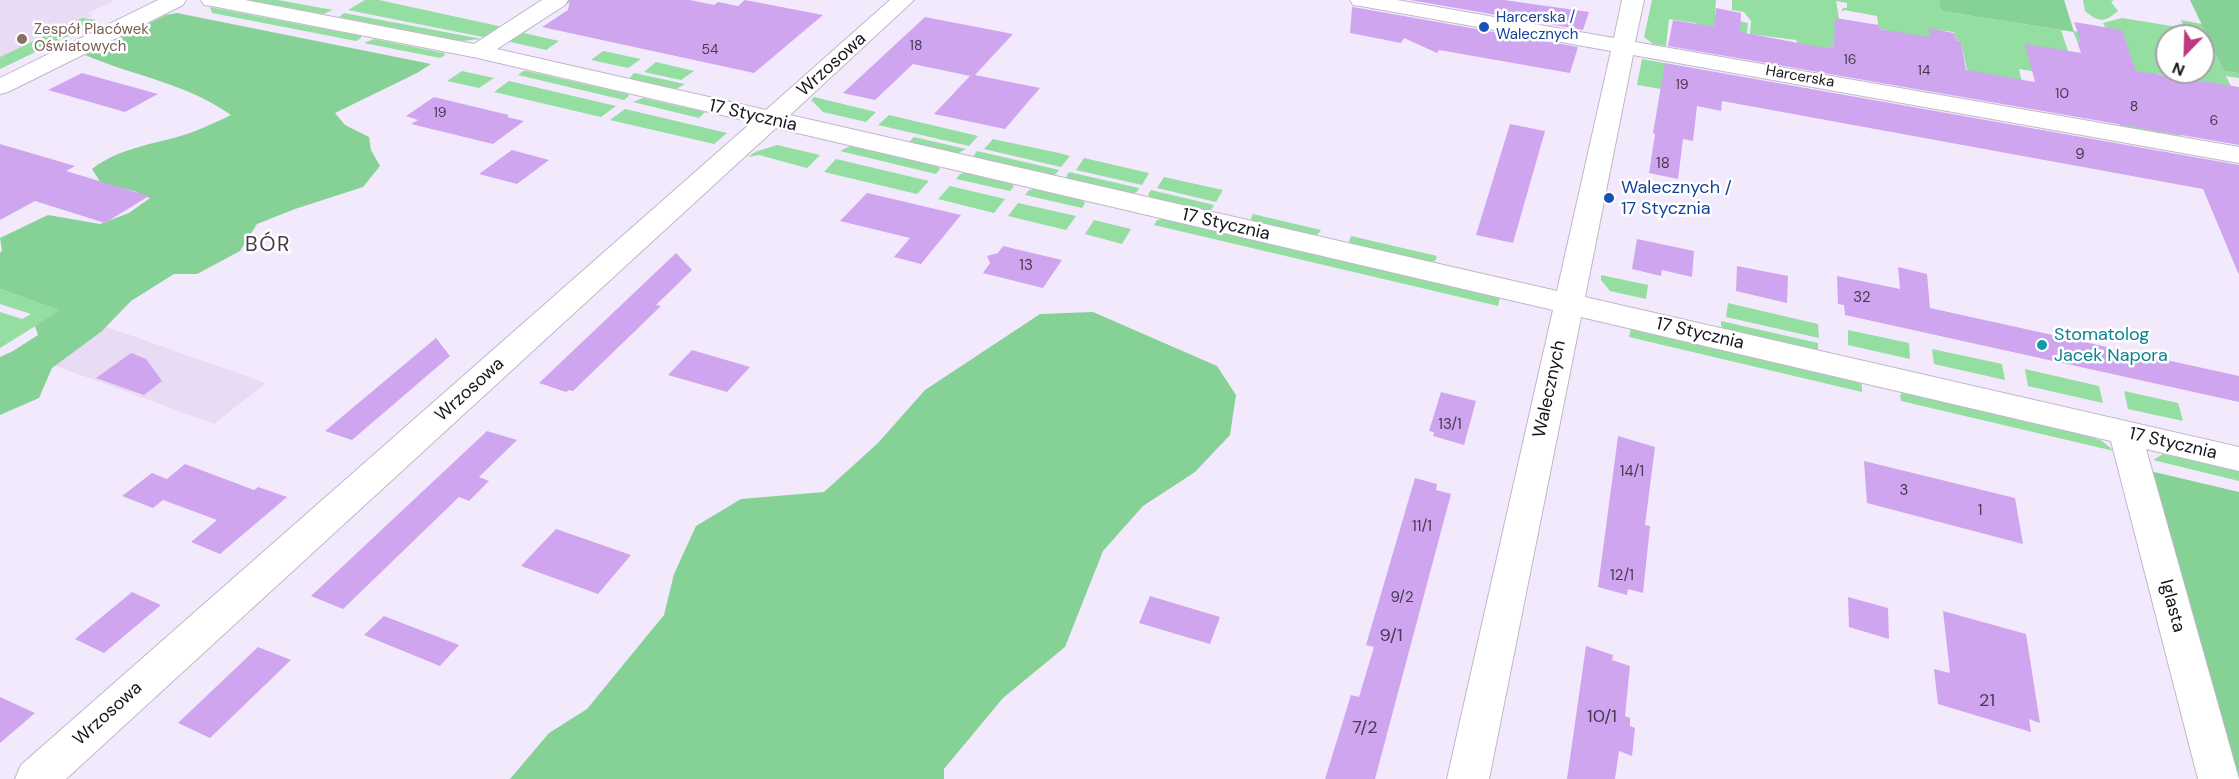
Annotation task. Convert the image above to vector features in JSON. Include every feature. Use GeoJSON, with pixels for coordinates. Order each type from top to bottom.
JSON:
{"type":"FeatureCollection","features":[{"type":"Feature","properties":{"kind":"street"},"geometry":{"type":"LineString","coordinates":[[0,87],[175,0]]}},
{"type":"Feature","properties":{"kind":"street","name":"17 Stycznia"},"geometry":{"type":"LineString","coordinates":[[212,0],[478,51],[2239,459]]}},
{"type":"Feature","properties":{"kind":"street"},"geometry":{"type":"LineString","coordinates":[[478,51],[557,0]]}},
{"type":"Feature","properties":{"kind":"street","name":"Wrzosowa"},"geometry":{"type":"LineString","coordinates":[[36,779],[903,0]]}},
{"type":"Feature","properties":{"kind":"street","name":"Harcerska"},"geometry":{"type":"LineString","coordinates":[[1361,0],[2239,155]]}},
{"type":"Feature","properties":{"kind":"street","name":"Walecznych"},"geometry":{"type":"LineString","coordinates":[[1468,779],[1633,0]]}},
{"type":"Feature","properties":{"kind":"street","name":"Iglasta"},"geometry":{"type":"LineString","coordinates":[[2125,433],[2219,779]]}},
{"type":"Feature","properties":{"kind":"shaded area","name":"Zespół Placówek Oświatowych"},"geometry":{"type":"Polygon","coordinates":[[[0,0],[115,0],[88,13],[93,16],[0,61],[0,0]]]}},
{"type":"Feature","properties":{"kind":"shaded area"},"geometry":{"type":"Polygon","coordinates":[[[104,326],[266,383],[214,424],[48,363],[104,326]]]}},
{"type":"Feature","properties":{"kind":"green space"},"geometry":{"type":"Polygon","coordinates":[[[247,0],[278,0],[333,10],[323,14],[247,0]]]}},
{"type":"Feature","properties":{"kind":"green space"},"geometry":{"type":"Polygon","coordinates":[[[365,0],[379,0],[503,27],[488,38],[348,10],[365,0]]]}},
{"type":"Feature","properties":{"kind":"green space"},"geometry":{"type":"Polygon","coordinates":[[[566,0],[573,0],[524,33],[559,41],[546,50],[506,41],[566,0]]]}},
{"type":"Feature","properties":{"kind":"green space"},"geometry":{"type":"Polygon","coordinates":[[[1652,0],[1716,0],[1715,15],[1748,23],[1745,51],[1695,23],[1669,19],[1666,46],[1653,44],[1644,37],[1652,0]]]}},
{"type":"Feature","properties":{"kind":"green space"},"geometry":{"type":"Polygon","coordinates":[[[1732,0],[1939,0],[1941,11],[2061,30],[2068,51],[2072,78],[2019,69],[2026,100],[1967,70],[1961,41],[1956,40],[1954,32],[1929,29],[1931,44],[1888,36],[1888,30],[1879,29],[1877,16],[1844,10],[1841,12],[1843,8],[1847,8],[1847,3],[1836,1],[1844,48],[1830,46],[1830,55],[1798,44],[1796,40],[1750,34],[1751,21],[1744,12],[1732,10],[1732,0]]]}},
{"type":"Feature","properties":{"kind":"green space"},"geometry":{"type":"Polygon","coordinates":[[[1939,0],[2064,0],[2074,32],[1941,11],[1939,0]]]}},
{"type":"Feature","properties":{"kind":"green space"},"geometry":{"type":"Polygon","coordinates":[[[2083,0],[2114,0],[2111,2],[2118,11],[2107,19],[2100,20],[2085,11],[2083,0]]]}},
{"type":"Feature","properties":{"kind":"green space"},"geometry":{"type":"Polygon","coordinates":[[[2190,0],[2239,0],[2239,73],[2224,71],[2215,52],[2215,24],[2201,24],[2190,0]]]}},
{"type":"Feature","properties":{"kind":"green space"},"geometry":{"type":"Polygon","coordinates":[[[210,7],[361,36],[361,38],[356,41],[212,13],[210,7]]]}},
{"type":"Feature","properties":{"kind":"green space"},"geometry":{"type":"Polygon","coordinates":[[[177,13],[431,64],[335,113],[345,125],[369,137],[371,150],[380,166],[363,187],[257,224],[240,251],[197,274],[174,274],[131,301],[102,331],[52,368],[39,398],[0,415],[0,357],[38,335],[35,326],[60,310],[0,289],[0,253],[2,250],[0,238],[48,215],[100,224],[129,213],[150,198],[134,191],[101,183],[92,169],[113,156],[190,133],[231,115],[214,104],[179,88],[85,55],[166,15],[177,13]]]}},
{"type":"Feature","properties":{"kind":"green space"},"geometry":{"type":"Polygon","coordinates":[[[344,13],[482,39],[460,41],[339,17],[344,13]]]}},
{"type":"Feature","properties":{"kind":"green space"},"geometry":{"type":"Polygon","coordinates":[[[82,18],[96,20],[96,23],[0,69],[0,57],[82,18]]]}},
{"type":"Feature","properties":{"kind":"green space"},"geometry":{"type":"Polygon","coordinates":[[[2122,18],[2159,24],[2155,24],[2155,84],[2161,84],[2182,136],[2120,126],[2096,44],[2077,41],[2073,31],[2124,39],[2105,27],[2103,23],[2122,18]]]}},
{"type":"Feature","properties":{"kind":"green space"},"geometry":{"type":"Polygon","coordinates":[[[2181,20],[2202,24],[2182,24],[2181,20]]]}},
{"type":"Feature","properties":{"kind":"green space"},"geometry":{"type":"Polygon","coordinates":[[[374,39],[445,55],[440,58],[364,43],[374,39]]]}},
{"type":"Feature","properties":{"kind":"green space"},"geometry":{"type":"Polygon","coordinates":[[[603,51],[641,59],[628,68],[591,60],[603,51]]]}},
{"type":"Feature","properties":{"kind":"green space"},"geometry":{"type":"Polygon","coordinates":[[[2215,52],[2224,71],[2239,73],[2239,78],[2226,76],[2239,102],[2199,84],[2215,84],[2215,52]]]}},
{"type":"Feature","properties":{"kind":"green space"},"geometry":{"type":"Polygon","coordinates":[[[1642,59],[1701,70],[1661,89],[1637,85],[1642,59]]]}},
{"type":"Feature","properties":{"kind":"green space"},"geometry":{"type":"Polygon","coordinates":[[[656,62],[694,71],[681,80],[644,72],[656,62]]]}},
{"type":"Feature","properties":{"kind":"green space"},"geometry":{"type":"Polygon","coordinates":[[[462,71],[494,78],[479,88],[447,81],[462,71]]]}},
{"type":"Feature","properties":{"kind":"green space"},"geometry":{"type":"Polygon","coordinates":[[[523,71],[629,96],[624,100],[518,75],[523,71]]]}},
{"type":"Feature","properties":{"kind":"green space"},"geometry":{"type":"Polygon","coordinates":[[[634,73],[685,84],[676,89],[629,79],[634,73]]]}},
{"type":"Feature","properties":{"kind":"green space"},"geometry":{"type":"Polygon","coordinates":[[[509,81],[616,106],[601,117],[494,92],[509,81]]]}},
{"type":"Feature","properties":{"kind":"green space"},"geometry":{"type":"Polygon","coordinates":[[[814,97],[876,112],[866,122],[823,112],[811,100],[814,97]]]}},
{"type":"Feature","properties":{"kind":"green space"},"geometry":{"type":"Polygon","coordinates":[[[643,98],[705,112],[699,118],[633,102],[643,98]]]}},
{"type":"Feature","properties":{"kind":"green space"},"geometry":{"type":"Polygon","coordinates":[[[625,109],[727,133],[714,144],[610,120],[625,109]]]}},
{"type":"Feature","properties":{"kind":"green space"},"geometry":{"type":"Polygon","coordinates":[[[889,115],[978,136],[969,146],[878,125],[889,115]]]}},
{"type":"Feature","properties":{"kind":"green space"},"geometry":{"type":"Polygon","coordinates":[[[914,137],[966,149],[957,154],[911,144],[910,141],[914,137]]]}},
{"type":"Feature","properties":{"kind":"green space"},"geometry":{"type":"Polygon","coordinates":[[[993,139],[1070,156],[1061,167],[984,149],[993,139]]]}},
{"type":"Feature","properties":{"kind":"green space"},"geometry":{"type":"Polygon","coordinates":[[[777,145],[820,155],[807,168],[759,155],[748,157],[755,152],[777,145]]]}},
{"type":"Feature","properties":{"kind":"green space"},"geometry":{"type":"Polygon","coordinates":[[[850,146],[938,166],[940,169],[936,174],[840,151],[850,146]]]}},
{"type":"Feature","properties":{"kind":"green space"},"geometry":{"type":"Polygon","coordinates":[[[977,151],[1059,170],[1050,176],[975,158],[977,151]]]}},
{"type":"Feature","properties":{"kind":"green space"},"geometry":{"type":"Polygon","coordinates":[[[1084,158],[1149,173],[1142,185],[1076,170],[1084,158]]]}},
{"type":"Feature","properties":{"kind":"green space"},"geometry":{"type":"Polygon","coordinates":[[[836,159],[929,181],[917,194],[824,172],[836,159]]]}},
{"type":"Feature","properties":{"kind":"green space"},"geometry":{"type":"Polygon","coordinates":[[[1069,172],[1139,188],[1137,192],[1131,194],[1069,180],[1066,177],[1069,172]]]}},
{"type":"Feature","properties":{"kind":"green space"},"geometry":{"type":"Polygon","coordinates":[[[966,173],[1014,186],[1010,191],[956,179],[960,174],[966,173]]]}},
{"type":"Feature","properties":{"kind":"green space"},"geometry":{"type":"Polygon","coordinates":[[[1164,177],[1223,190],[1216,202],[1157,188],[1164,177]]]}},
{"type":"Feature","properties":{"kind":"green space"},"geometry":{"type":"Polygon","coordinates":[[[950,186],[1005,199],[994,213],[938,199],[950,186]]]}},
{"type":"Feature","properties":{"kind":"green space"},"geometry":{"type":"Polygon","coordinates":[[[1034,189],[1082,200],[1085,203],[1082,208],[1025,195],[1029,190],[1034,189]]]}},
{"type":"Feature","properties":{"kind":"green space"},"geometry":{"type":"Polygon","coordinates":[[[1151,190],[1214,205],[1211,210],[1206,211],[1151,199],[1148,195],[1151,190]]]}},
{"type":"Feature","properties":{"kind":"green space"},"geometry":{"type":"Polygon","coordinates":[[[1018,203],[1076,216],[1066,230],[1008,216],[1018,203]]]}},
{"type":"Feature","properties":{"kind":"green space"},"geometry":{"type":"Polygon","coordinates":[[[1253,214],[1321,230],[1313,236],[1253,222],[1251,219],[1253,214]]]}},
{"type":"Feature","properties":{"kind":"green space"},"geometry":{"type":"Polygon","coordinates":[[[1163,219],[1500,298],[1498,306],[1154,225],[1157,220],[1163,219]]]}},
{"type":"Feature","properties":{"kind":"green space"},"geometry":{"type":"Polygon","coordinates":[[[1094,220],[1131,229],[1122,244],[1085,234],[1094,220]]]}},
{"type":"Feature","properties":{"kind":"green space"},"geometry":{"type":"Polygon","coordinates":[[[1351,236],[1437,256],[1435,261],[1429,262],[1352,245],[1349,241],[1351,236]]]}},
{"type":"Feature","properties":{"kind":"green space"},"geometry":{"type":"Polygon","coordinates":[[[1601,275],[1648,285],[1646,299],[1610,291],[1601,280],[1601,275]]]}},
{"type":"Feature","properties":{"kind":"green space"},"geometry":{"type":"Polygon","coordinates":[[[0,289],[61,310],[0,348],[0,312],[22,319],[31,314],[0,304],[0,289]]]}},
{"type":"Feature","properties":{"kind":"green space"},"geometry":{"type":"Polygon","coordinates":[[[1728,303],[1818,324],[1819,338],[1726,317],[1728,303]]]}},
{"type":"Feature","properties":{"kind":"green space"},"geometry":{"type":"Polygon","coordinates":[[[1093,312],[1217,366],[1236,395],[1230,435],[1195,472],[1143,506],[1103,551],[1065,647],[1003,698],[944,769],[944,779],[510,779],[549,733],[587,709],[664,615],[674,574],[696,526],[741,499],[824,492],[878,443],[925,390],[1040,314],[1093,312]]]}},
{"type":"Feature","properties":{"kind":"green space"},"geometry":{"type":"Polygon","coordinates":[[[1721,321],[1818,343],[1818,349],[1813,350],[1727,331],[1721,326],[1721,321]]]}},
{"type":"Feature","properties":{"kind":"green space"},"geometry":{"type":"Polygon","coordinates":[[[1631,328],[1857,381],[1862,385],[1862,392],[1629,337],[1631,328]]]}},
{"type":"Feature","properties":{"kind":"green space"},"geometry":{"type":"Polygon","coordinates":[[[1848,330],[1909,343],[1910,359],[1848,345],[1848,330]]]}},
{"type":"Feature","properties":{"kind":"green space"},"geometry":{"type":"Polygon","coordinates":[[[1932,349],[2002,364],[2005,380],[1934,364],[1932,349]]]}},
{"type":"Feature","properties":{"kind":"green space"},"geometry":{"type":"Polygon","coordinates":[[[2025,369],[2099,386],[2103,403],[2028,386],[2025,369]]]}},
{"type":"Feature","properties":{"kind":"green space"},"geometry":{"type":"Polygon","coordinates":[[[2124,391],[2178,403],[2183,421],[2128,409],[2124,391]]]}},
{"type":"Feature","properties":{"kind":"green space"},"geometry":{"type":"Polygon","coordinates":[[[1904,392],[2089,436],[2102,441],[2114,451],[1901,401],[1900,395],[1904,392]]]}},
{"type":"Feature","properties":{"kind":"green space"},"geometry":{"type":"Polygon","coordinates":[[[2163,454],[2239,471],[2239,481],[2153,460],[2163,454]]]}},
{"type":"Feature","properties":{"kind":"green space"},"geometry":{"type":"Polygon","coordinates":[[[2150,471],[2239,492],[2239,779],[2150,471]]]}},
{"type":"Feature","properties":{"kind":"building"},"geometry":{"type":"Polygon","coordinates":[[[570,0],[690,0],[714,5],[718,2],[738,6],[745,0],[823,15],[754,73],[542,27],[568,10],[570,0]]]}},
{"type":"Feature","properties":{"kind":"building"},"geometry":{"type":"Polygon","coordinates":[[[1410,0],[1504,0],[1589,12],[1583,30],[1410,0]]]}},
{"type":"Feature","properties":{"kind":"building"},"geometry":{"type":"Polygon","coordinates":[[[1352,7],[1578,47],[1570,73],[1439,50],[1437,53],[1404,38],[1401,43],[1350,33],[1352,7]]]}},
{"type":"Feature","properties":{"kind":"building"},"geometry":{"type":"Polygon","coordinates":[[[1716,8],[1741,13],[1740,32],[1830,49],[1829,46],[1834,47],[1835,18],[1879,25],[1879,29],[1930,37],[1928,28],[1954,33],[1956,40],[1961,41],[1966,70],[2035,82],[2025,44],[2081,53],[2077,41],[2081,42],[2074,22],[2122,30],[2136,71],[2155,74],[2155,84],[2215,83],[2239,87],[2239,145],[1668,46],[1673,20],[1714,27],[1716,8]]]}},
{"type":"Feature","properties":{"kind":"building"},"geometry":{"type":"Polygon","coordinates":[[[925,17],[1013,34],[975,75],[1040,88],[1005,129],[934,114],[970,76],[913,64],[875,100],[843,93],[925,17]]]}},
{"type":"Feature","properties":{"kind":"building"},"geometry":{"type":"Polygon","coordinates":[[[1665,63],[2239,165],[2239,275],[2203,189],[1722,101],[1721,111],[1697,106],[1693,141],[1683,139],[1678,179],[1649,173],[1665,63]]]}},
{"type":"Feature","properties":{"kind":"building"},"geometry":{"type":"Polygon","coordinates":[[[82,73],[158,94],[125,112],[48,90],[82,73]]]}},
{"type":"Feature","properties":{"kind":"building"},"geometry":{"type":"Polygon","coordinates":[[[434,97],[509,115],[507,117],[524,121],[493,144],[411,124],[418,120],[406,116],[434,97]]]}},
{"type":"Feature","properties":{"kind":"building"},"geometry":{"type":"Polygon","coordinates":[[[1510,124],[1545,131],[1513,243],[1476,235],[1510,124]]]}},
{"type":"Feature","properties":{"kind":"building"},"geometry":{"type":"Polygon","coordinates":[[[0,144],[75,166],[66,171],[149,196],[105,223],[35,201],[0,220],[0,144]]]}},
{"type":"Feature","properties":{"kind":"building"},"geometry":{"type":"Polygon","coordinates":[[[512,150],[549,160],[517,184],[479,174],[512,150]]]}},
{"type":"Feature","properties":{"kind":"building"},"geometry":{"type":"Polygon","coordinates":[[[867,193],[961,215],[921,264],[894,257],[910,238],[840,221],[867,193]]]}},
{"type":"Feature","properties":{"kind":"building"},"geometry":{"type":"Polygon","coordinates":[[[1637,239],[1694,251],[1692,277],[1662,270],[1661,276],[1632,269],[1637,239]]]}},
{"type":"Feature","properties":{"kind":"building"},"geometry":{"type":"Polygon","coordinates":[[[1003,246],[1062,260],[1043,288],[983,273],[990,263],[987,256],[998,253],[1003,246]]]}},
{"type":"Feature","properties":{"kind":"building"},"geometry":{"type":"Polygon","coordinates":[[[676,253],[692,270],[656,305],[661,306],[573,391],[566,392],[539,383],[676,253]]]}},
{"type":"Feature","properties":{"kind":"building"},"geometry":{"type":"Polygon","coordinates":[[[1737,266],[1788,276],[1787,303],[1736,291],[1737,266]]]}},
{"type":"Feature","properties":{"kind":"building"},"geometry":{"type":"Polygon","coordinates":[[[1898,267],[1927,274],[1930,308],[2239,376],[2239,402],[1845,315],[1844,305],[1838,304],[1837,276],[1900,289],[1898,267]]]}},
{"type":"Feature","properties":{"kind":"building"},"geometry":{"type":"Polygon","coordinates":[[[436,338],[450,356],[352,440],[325,431],[436,338]]]}},
{"type":"Feature","properties":{"kind":"building"},"geometry":{"type":"Polygon","coordinates":[[[692,350],[750,367],[727,392],[668,375],[692,350]]]}},
{"type":"Feature","properties":{"kind":"building"},"geometry":{"type":"Polygon","coordinates":[[[131,353],[146,359],[162,381],[144,395],[96,378],[131,353]]]}},
{"type":"Feature","properties":{"kind":"building"},"geometry":{"type":"Polygon","coordinates":[[[1441,392],[1476,401],[1464,445],[1433,436],[1434,432],[1429,431],[1441,392]]]}},
{"type":"Feature","properties":{"kind":"building"},"geometry":{"type":"Polygon","coordinates":[[[487,431],[517,440],[479,477],[489,481],[469,501],[459,497],[343,609],[311,596],[487,431]]]}},
{"type":"Feature","properties":{"kind":"building"},"geometry":{"type":"Polygon","coordinates":[[[1618,436],[1655,447],[1645,525],[1650,526],[1643,593],[1628,589],[1627,595],[1598,587],[1618,436]]]}},
{"type":"Feature","properties":{"kind":"building"},"geometry":{"type":"Polygon","coordinates":[[[1864,461],[2015,498],[2023,544],[1867,503],[1864,461]]]}},
{"type":"Feature","properties":{"kind":"building"},"geometry":{"type":"Polygon","coordinates":[[[185,464],[254,490],[258,487],[287,497],[220,554],[191,542],[217,520],[163,500],[153,508],[122,496],[152,473],[167,479],[185,464]]]}},
{"type":"Feature","properties":{"kind":"building"},"geometry":{"type":"Polygon","coordinates":[[[1415,478],[1437,484],[1436,490],[1451,494],[1375,779],[1325,779],[1351,695],[1359,697],[1374,647],[1366,645],[1415,478]]]}},
{"type":"Feature","properties":{"kind":"building"},"geometry":{"type":"Polygon","coordinates":[[[556,529],[631,555],[598,594],[521,566],[556,529]]]}},
{"type":"Feature","properties":{"kind":"building"},"geometry":{"type":"Polygon","coordinates":[[[132,592],[161,605],[104,653],[75,639],[132,592]]]}},
{"type":"Feature","properties":{"kind":"building"},"geometry":{"type":"Polygon","coordinates":[[[1150,596],[1220,617],[1210,644],[1139,623],[1150,596]]]}},
{"type":"Feature","properties":{"kind":"building"},"geometry":{"type":"Polygon","coordinates":[[[1848,597],[1888,608],[1889,639],[1849,627],[1848,597]]]}},
{"type":"Feature","properties":{"kind":"building"},"geometry":{"type":"Polygon","coordinates":[[[1943,611],[2026,634],[2040,723],[2029,719],[2031,732],[1938,704],[1934,669],[1950,673],[1943,611]]]}},
{"type":"Feature","properties":{"kind":"building"},"geometry":{"type":"Polygon","coordinates":[[[384,616],[459,645],[440,666],[364,635],[384,616]]]}},
{"type":"Feature","properties":{"kind":"building"},"geometry":{"type":"Polygon","coordinates":[[[1586,646],[1613,655],[1612,660],[1630,666],[1625,716],[1630,718],[1630,726],[1635,728],[1632,756],[1619,751],[1615,779],[1567,779],[1586,646]]]}},
{"type":"Feature","properties":{"kind":"building"},"geometry":{"type":"Polygon","coordinates":[[[258,647],[291,660],[210,738],[178,723],[258,647]]]}},
{"type":"Feature","properties":{"kind":"building"},"geometry":{"type":"Polygon","coordinates":[[[0,697],[35,713],[0,743],[0,697]]]}},
{"type":"Feature","properties":{"kind":"place","name":"Harcerska / Walecznych"},"geometry":{"type":"Point","coordinates":[1484,27]}},
{"type":"Feature","properties":{"kind":"place","name":"Zespół Placówek Oświatowych"},"geometry":{"type":"Point","coordinates":[22,39]}},
{"type":"Feature","properties":{"kind":"place","name":"Walecznych / 17 Stycznia"},"geometry":{"type":"Point","coordinates":[1609,198]}},
{"type":"Feature","properties":{"kind":"place","name":"Stomatolog Jacek Napora"},"geometry":{"type":"Point","coordinates":[2042,345]}},
{"type":"Feature","properties":{"kind":"district","name":"BÓR"},"geometry":{"type":"Point","coordinates":[268,245]}}]}
